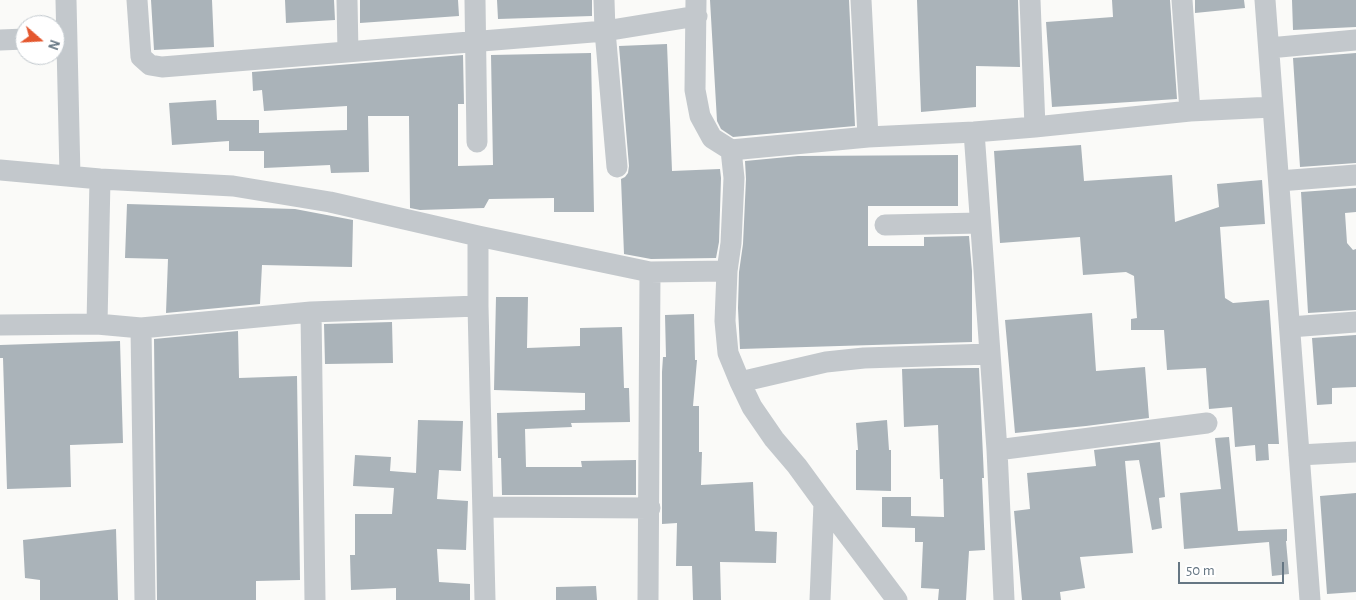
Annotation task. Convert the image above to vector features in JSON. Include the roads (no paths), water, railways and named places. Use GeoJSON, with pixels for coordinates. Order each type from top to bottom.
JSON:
{"type":"FeatureCollection","features":[{"type":"Feature","properties":{"kind":"street"},"geometry":{"type":"LineString","coordinates":[[64,15],[66,0]]}},
{"type":"Feature","properties":{"kind":"street"},"geometry":{"type":"LineString","coordinates":[[137,0],[141,57],[150,65],[162,67],[605,31],[696,8],[696,90],[700,116],[712,138],[731,150],[868,138],[1035,127],[1190,111],[1273,107]]}},
{"type":"Feature","properties":{"kind":"street"},"geometry":{"type":"LineString","coordinates":[[347,0],[348,52]]}},
{"type":"Feature","properties":{"kind":"street"},"geometry":{"type":"LineString","coordinates":[[475,0],[477,142]]}},
{"type":"Feature","properties":{"kind":"street"},"geometry":{"type":"LineString","coordinates":[[604,0],[617,167]]}},
{"type":"Feature","properties":{"kind":"street"},"geometry":{"type":"LineString","coordinates":[[861,0],[868,138]]}},
{"type":"Feature","properties":{"kind":"street"},"geometry":{"type":"LineString","coordinates":[[1030,0],[1035,127]]}},
{"type":"Feature","properties":{"kind":"street"},"geometry":{"type":"LineString","coordinates":[[1182,0],[1190,111]]}},
{"type":"Feature","properties":{"kind":"street"},"geometry":{"type":"LineString","coordinates":[[1265,0],[1310,600]]}},
{"type":"Feature","properties":{"kind":"street"},"geometry":{"type":"LineString","coordinates":[[0,40],[15,39]]}},
{"type":"Feature","properties":{"kind":"street"},"geometry":{"type":"LineString","coordinates":[[1269,48],[1356,40]]}},
{"type":"Feature","properties":{"kind":"street"},"geometry":{"type":"LineString","coordinates":[[64,65],[70,176]]}},
{"type":"Feature","properties":{"kind":"street"},"geometry":{"type":"LineString","coordinates":[[974,132],[997,450],[1004,600]]}},
{"type":"Feature","properties":{"kind":"street"},"geometry":{"type":"LineString","coordinates":[[731,150],[734,178],[732,243],[727,271],[725,321],[728,353],[752,407],[774,439],[798,466],[896,600]]}},
{"type":"Feature","properties":{"kind":"street"},"geometry":{"type":"LineString","coordinates":[[0,170],[100,179],[233,186],[330,202],[478,236],[650,272],[727,271]]}},
{"type":"Feature","properties":{"kind":"street"},"geometry":{"type":"LineString","coordinates":[[1279,181],[1356,175]]}},
{"type":"Feature","properties":{"kind":"street"},"geometry":{"type":"LineString","coordinates":[[97,324],[100,179]]}},
{"type":"Feature","properties":{"kind":"street"},"geometry":{"type":"LineString","coordinates":[[885,225],[980,223]]}},
{"type":"Feature","properties":{"kind":"street"},"geometry":{"type":"LineString","coordinates":[[478,236],[485,600]]}},
{"type":"Feature","properties":{"kind":"street"},"geometry":{"type":"LineString","coordinates":[[648,600],[650,272]]}},
{"type":"Feature","properties":{"kind":"street"},"geometry":{"type":"LineString","coordinates":[[0,325],[97,324],[141,328],[312,312],[478,306]]}},
{"type":"Feature","properties":{"kind":"street"},"geometry":{"type":"LineString","coordinates":[[312,312],[315,600]]}},
{"type":"Feature","properties":{"kind":"street"},"geometry":{"type":"LineString","coordinates":[[1290,327],[1356,322]]}},
{"type":"Feature","properties":{"kind":"street"},"geometry":{"type":"LineString","coordinates":[[141,328],[145,600]]}},
{"type":"Feature","properties":{"kind":"street"},"geometry":{"type":"LineString","coordinates":[[740,382],[826,362],[864,358],[990,354]]}},
{"type":"Feature","properties":{"kind":"street"},"geometry":{"type":"LineString","coordinates":[[997,450],[1207,423]]}},
{"type":"Feature","properties":{"kind":"street"},"geometry":{"type":"LineString","coordinates":[[1299,455],[1356,452]]}},
{"type":"Feature","properties":{"kind":"street"},"geometry":{"type":"LineString","coordinates":[[820,600],[824,503]]}},
{"type":"Feature","properties":{"kind":"street"},"geometry":{"type":"LineString","coordinates":[[483,507],[650,508]]}}]}
